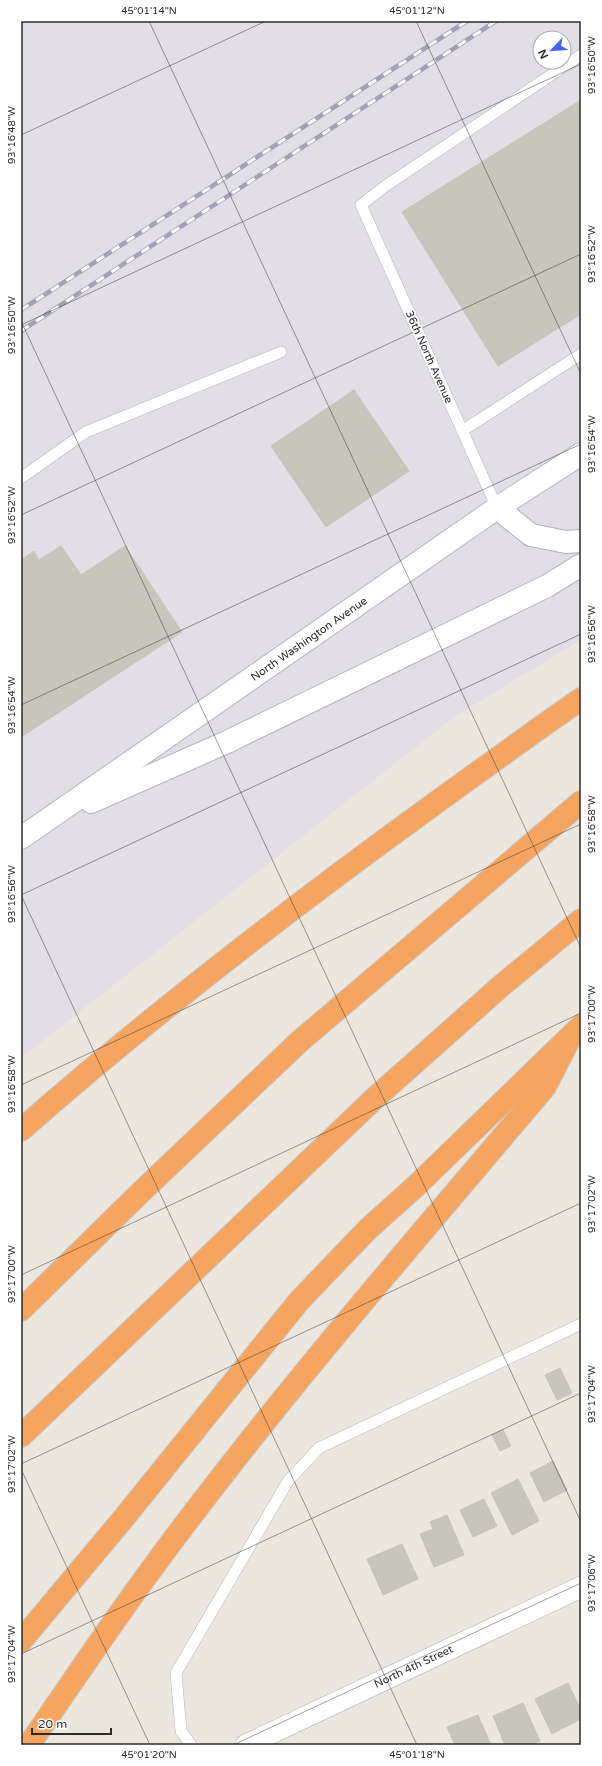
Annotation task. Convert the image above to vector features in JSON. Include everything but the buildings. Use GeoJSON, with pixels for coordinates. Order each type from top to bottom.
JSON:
{"type":"FeatureCollection","features":[{"type":"Feature","properties":{"kind":"highway"},"geometry":{"type":"LineString","coordinates":[[21,1130],[67,1089],[291,910],[386,837],[581,699]]}},
{"type":"Feature","properties":{"kind":"highway"},"geometry":{"type":"LineString","coordinates":[[21,1310],[141,1192],[300,1041],[581,802]]}},
{"type":"Feature","properties":{"kind":"highway"},"geometry":{"type":"LineString","coordinates":[[21,1436],[374,1098],[501,986],[581,920]]}},
{"type":"Feature","properties":{"kind":"highway"},"geometry":{"type":"LineString","coordinates":[[21,1641],[123,1519],[304,1296],[368,1229],[416,1186],[575,1032]]}},
{"type":"Feature","properties":{"kind":"highway"},"geometry":{"type":"LineString","coordinates":[[29,1745],[152,1568],[190,1518],[301,1378],[545,1087],[575,1032]]}},
{"type":"Feature","properties":{"kind":"street","name":"North Washington Avenue"},"geometry":{"type":"LineString","coordinates":[[21,838],[497,508],[581,454]]}},
{"type":"Feature","properties":{"kind":"street"},"geometry":{"type":"LineString","coordinates":[[497,508],[531,535],[566,542],[581,541]]}},
{"type":"Feature","properties":{"kind":"street","name":"North Washington Avenue"},"geometry":{"type":"LineString","coordinates":[[44,823],[234,739],[546,586],[581,565]]}},
{"type":"Feature","properties":{"kind":"street","name":"North 4th Street"},"geometry":{"type":"LineString","coordinates":[[246,1745],[581,1587]]}},
{"type":"Feature","properties":{"kind":"lane","name":"36th North Avenue"},"geometry":{"type":"LineString","coordinates":[[497,508],[361,206],[384,187],[581,55]]}},
{"type":"Feature","properties":{"kind":"lane"},"geometry":{"type":"LineString","coordinates":[[21,478],[86,432],[281,352]]}},
{"type":"Feature","properties":{"kind":"lane"},"geometry":{"type":"LineString","coordinates":[[462,431],[581,354]]}},
{"type":"Feature","properties":{"kind":"lane"},"geometry":{"type":"LineString","coordinates":[[191,1745],[181,1731],[176,1672],[288,1481],[319,1448],[581,1324]]}},
{"type":"Feature","properties":{"kind":"shaded area"},"geometry":{"type":"Polygon","coordinates":[[[21,21],[581,21],[581,640],[454,717],[21,1058],[21,21]]]}},
{"type":"Feature","properties":{"kind":"railway"},"geometry":{"type":"LineString","coordinates":[[21,310],[467,21]]}},
{"type":"Feature","properties":{"kind":"railway"},"geometry":{"type":"LineString","coordinates":[[21,331],[496,21]]}}]}
